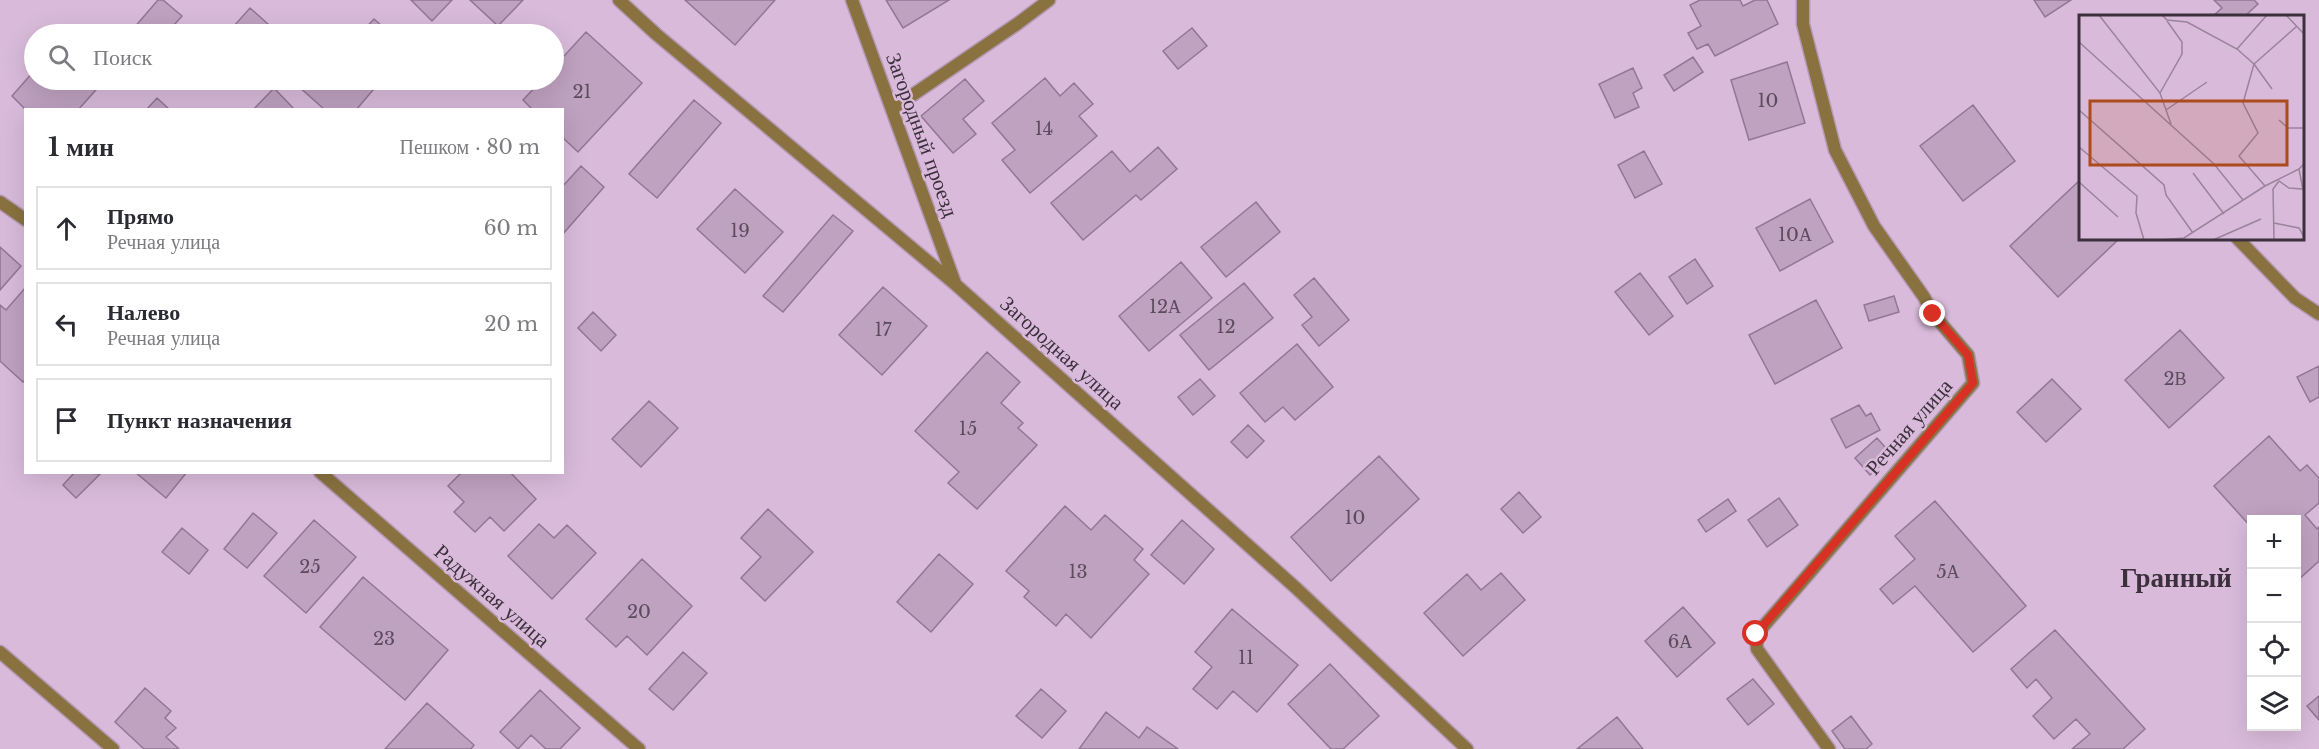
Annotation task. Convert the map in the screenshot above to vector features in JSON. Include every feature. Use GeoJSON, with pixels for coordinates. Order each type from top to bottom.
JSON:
{"type":"FeatureCollection","features":[{"type":"Feature","properties":{"kind":"street","name":"Загородная улица"},"geometry":{"type":"LineString","coordinates":[[619,0],[656,34],[955,284],[1296,588],[1467,749]]}},
{"type":"Feature","properties":{"kind":"street","name":"Загородный проезд"},"geometry":{"type":"LineString","coordinates":[[852,0],[955,284]]}},
{"type":"Feature","properties":{"kind":"street"},"geometry":{"type":"LineString","coordinates":[[892,109],[1049,0]]}},
{"type":"Feature","properties":{"kind":"street","name":"Речная улица"},"geometry":{"type":"LineString","coordinates":[[1803,0],[1803,24],[1835,150],[1874,226],[1924,297],[1933,314],[1968,355],[1973,383],[1756,634],[1757,649],[1829,749]]}},
{"type":"Feature","properties":{"kind":"street"},"geometry":{"type":"LineString","coordinates":[[0,202],[24,219]]}},
{"type":"Feature","properties":{"kind":"street"},"geometry":{"type":"LineString","coordinates":[[2239,240],[2295,298],[2319,314]]}},
{"type":"Feature","properties":{"kind":"street","name":"Радужная улица"},"geometry":{"type":"LineString","coordinates":[[322,474],[639,749]]}},
{"type":"Feature","properties":{"kind":"street"},"geometry":{"type":"LineString","coordinates":[[0,652],[112,749]]}},
{"type":"Feature","properties":{"kind":"building"},"geometry":{"type":"Polygon","coordinates":[[[158,0],[163,0],[182,16],[175,24],[137,24],[158,0]]]}},
{"type":"Feature","properties":{"kind":"building"},"geometry":{"type":"Polygon","coordinates":[[[411,0],[452,0],[432,21],[411,0]]]}},
{"type":"Feature","properties":{"kind":"building"},"geometry":{"type":"Polygon","coordinates":[[[470,0],[523,0],[500,24],[496,24],[470,0]]]}},
{"type":"Feature","properties":{"kind":"building"},"geometry":{"type":"Polygon","coordinates":[[[685,0],[775,0],[735,45],[685,0]]]}},
{"type":"Feature","properties":{"kind":"building"},"geometry":{"type":"Polygon","coordinates":[[[886,0],[949,0],[903,28],[886,0]]]}},
{"type":"Feature","properties":{"kind":"building"},"geometry":{"type":"Polygon","coordinates":[[[1700,0],[1740,0],[1743,6],[1755,0],[1767,0],[1778,24],[1715,56],[1708,44],[1697,49],[1688,33],[1701,26],[1690,5],[1700,0]]]}},
{"type":"Feature","properties":{"kind":"building"},"geometry":{"type":"Polygon","coordinates":[[[2034,0],[2071,0],[2045,17],[2034,0]]]}},
{"type":"Feature","properties":{"kind":"building"},"geometry":{"type":"Polygon","coordinates":[[[2214,0],[2254,0],[2258,4],[2246,15],[2214,15],[2222,8],[2214,0]]]}},
{"type":"Feature","properties":{"kind":"building"},"geometry":{"type":"Polygon","coordinates":[[[250,8],[268,24],[236,24],[250,8]]]}},
{"type":"Feature","properties":{"kind":"building"},"geometry":{"type":"Polygon","coordinates":[[[374,19],[380,24],[369,24],[374,19]]]}},
{"type":"Feature","properties":{"kind":"building"},"geometry":{"type":"Polygon","coordinates":[[[1192,28],[1207,46],[1178,69],[1163,51],[1192,28]]]}},
{"type":"Feature","properties":{"kind":"building"},"geometry":{"type":"Polygon","coordinates":[[[586,32],[642,83],[578,152],[564,139],[564,108],[531,108],[523,100],[532,90],[564,90],[564,56],[586,32]]]}},
{"type":"Feature","properties":{"kind":"building"},"geometry":{"type":"Polygon","coordinates":[[[1693,57],[1703,72],[1674,91],[1664,75],[1693,57]]]}},
{"type":"Feature","properties":{"kind":"building"},"geometry":{"type":"Polygon","coordinates":[[[1787,62],[1805,123],[1749,140],[1731,80],[1787,62]]]}},
{"type":"Feature","properties":{"kind":"building"},"geometry":{"type":"Polygon","coordinates":[[[1633,68],[1642,88],[1633,93],[1639,107],[1615,118],[1599,84],[1633,68]]]}},
{"type":"Feature","properties":{"kind":"building"},"geometry":{"type":"Polygon","coordinates":[[[1045,78],[1060,96],[1074,83],[1093,104],[1079,116],[1097,136],[1030,193],[1002,160],[1015,150],[992,123],[1045,78]]]}},
{"type":"Feature","properties":{"kind":"building"},"geometry":{"type":"Polygon","coordinates":[[[965,79],[984,101],[963,119],[976,134],[953,153],[921,116],[965,79]]]}},
{"type":"Feature","properties":{"kind":"building"},"geometry":{"type":"Polygon","coordinates":[[[24,82],[24,90],[96,90],[80,108],[24,108],[12,96],[24,82]]]}},
{"type":"Feature","properties":{"kind":"building"},"geometry":{"type":"Polygon","coordinates":[[[272,90],[276,90],[293,108],[255,108],[272,90]]]}},
{"type":"Feature","properties":{"kind":"building"},"geometry":{"type":"Polygon","coordinates":[[[303,90],[373,90],[358,108],[323,108],[303,90]]]}},
{"type":"Feature","properties":{"kind":"building"},"geometry":{"type":"Polygon","coordinates":[[[157,98],[168,108],[148,108],[157,98]]]}},
{"type":"Feature","properties":{"kind":"building"},"geometry":{"type":"Polygon","coordinates":[[[694,100],[721,123],[657,198],[629,174],[694,100]]]}},
{"type":"Feature","properties":{"kind":"building"},"geometry":{"type":"Polygon","coordinates":[[[1973,105],[2015,161],[1963,201],[1920,146],[1973,105]]]}},
{"type":"Feature","properties":{"kind":"building"},"geometry":{"type":"Polygon","coordinates":[[[1158,147],[1177,169],[1141,200],[1136,195],[1083,240],[1051,203],[1112,151],[1130,172],[1158,147]]]}},
{"type":"Feature","properties":{"kind":"building"},"geometry":{"type":"Polygon","coordinates":[[[1644,151],[1662,184],[1635,198],[1618,165],[1644,151]]]}},
{"type":"Feature","properties":{"kind":"building"},"geometry":{"type":"Polygon","coordinates":[[[581,166],[604,187],[564,233],[564,185],[581,166]]]}},
{"type":"Feature","properties":{"kind":"building"},"geometry":{"type":"Polygon","coordinates":[[[2079,181],[2079,240],[2118,240],[2058,297],[2010,246],[2079,181]]]}},
{"type":"Feature","properties":{"kind":"building"},"geometry":{"type":"Polygon","coordinates":[[[735,189],[783,232],[745,273],[697,229],[735,189]]]}},
{"type":"Feature","properties":{"kind":"building"},"geometry":{"type":"Polygon","coordinates":[[[1810,199],[1833,242],[1780,271],[1756,228],[1810,199]]]}},
{"type":"Feature","properties":{"kind":"building"},"geometry":{"type":"Polygon","coordinates":[[[1256,202],[1280,232],[1226,277],[1201,247],[1256,202]]]}},
{"type":"Feature","properties":{"kind":"building"},"geometry":{"type":"Polygon","coordinates":[[[833,215],[853,231],[783,312],[763,296],[833,215]]]}},
{"type":"Feature","properties":{"kind":"building"},"geometry":{"type":"Polygon","coordinates":[[[0,247],[21,266],[0,290],[0,247]]]}},
{"type":"Feature","properties":{"kind":"building"},"geometry":{"type":"Polygon","coordinates":[[[1695,259],[1713,286],[1687,304],[1669,277],[1695,259]]]}},
{"type":"Feature","properties":{"kind":"building"},"geometry":{"type":"Polygon","coordinates":[[[1181,262],[1212,298],[1149,351],[1119,316],[1181,262]]]}},
{"type":"Feature","properties":{"kind":"building"},"geometry":{"type":"Polygon","coordinates":[[[1640,273],[1673,316],[1649,335],[1615,292],[1640,273]]]}},
{"type":"Feature","properties":{"kind":"building"},"geometry":{"type":"Polygon","coordinates":[[[1314,278],[1349,320],[1319,346],[1302,325],[1312,317],[1294,295],[1314,278]]]}},
{"type":"Feature","properties":{"kind":"building"},"geometry":{"type":"Polygon","coordinates":[[[1244,283],[1273,318],[1209,370],[1180,335],[1244,283]]]}},
{"type":"Feature","properties":{"kind":"building"},"geometry":{"type":"Polygon","coordinates":[[[883,287],[927,326],[882,375],[839,335],[883,287]]]}},
{"type":"Feature","properties":{"kind":"building"},"geometry":{"type":"Polygon","coordinates":[[[24,289],[23,382],[0,361],[0,305],[6,310],[24,289]]]}},
{"type":"Feature","properties":{"kind":"building"},"geometry":{"type":"Polygon","coordinates":[[[1894,296],[1899,312],[1869,321],[1864,305],[1894,296]]]}},
{"type":"Feature","properties":{"kind":"building"},"geometry":{"type":"Polygon","coordinates":[[[1816,300],[1842,348],[1775,384],[1749,335],[1816,300]]]}},
{"type":"Feature","properties":{"kind":"building"},"geometry":{"type":"Polygon","coordinates":[[[593,312],[616,335],[601,351],[578,328],[593,312]]]}},
{"type":"Feature","properties":{"kind":"building"},"geometry":{"type":"Polygon","coordinates":[[[2180,330],[2224,378],[2169,428],[2125,380],[2180,330]]]}},
{"type":"Feature","properties":{"kind":"building"},"geometry":{"type":"Polygon","coordinates":[[[1297,344],[1333,387],[1295,420],[1283,407],[1265,422],[1240,393],[1297,344]]]}},
{"type":"Feature","properties":{"kind":"building"},"geometry":{"type":"Polygon","coordinates":[[[987,352],[1020,382],[1001,403],[1023,423],[1018,428],[1037,445],[977,509],[948,483],[959,472],[915,431],[987,352]]]}},
{"type":"Feature","properties":{"kind":"building"},"geometry":{"type":"Polygon","coordinates":[[[2319,366],[2319,397],[2310,402],[2297,377],[2319,366]]]}},
{"type":"Feature","properties":{"kind":"building"},"geometry":{"type":"Polygon","coordinates":[[[1200,379],[1215,396],[1193,415],[1178,397],[1200,379]]]}},
{"type":"Feature","properties":{"kind":"building"},"geometry":{"type":"Polygon","coordinates":[[[2052,379],[2081,409],[2046,442],[2017,412],[2052,379]]]}},
{"type":"Feature","properties":{"kind":"building"},"geometry":{"type":"Polygon","coordinates":[[[649,401],[678,428],[641,467],[612,439],[649,401]]]}},
{"type":"Feature","properties":{"kind":"building"},"geometry":{"type":"Polygon","coordinates":[[[1859,405],[1866,416],[1871,413],[1880,430],[1846,448],[1831,419],[1859,405]]]}},
{"type":"Feature","properties":{"kind":"building"},"geometry":{"type":"Polygon","coordinates":[[[1248,425],[1264,441],[1247,458],[1231,442],[1248,425]]]}},
{"type":"Feature","properties":{"kind":"building"},"geometry":{"type":"Polygon","coordinates":[[[2269,436],[2300,471],[2307,465],[2319,478],[2319,503],[2305,515],[2317,529],[2319,527],[2319,561],[2301,577],[2301,515],[2247,515],[2247,522],[2214,486],[2269,436]]]}},
{"type":"Feature","properties":{"kind":"building"},"geometry":{"type":"Polygon","coordinates":[[[1877,438],[1892,455],[1870,475],[1855,458],[1877,438]]]}},
{"type":"Feature","properties":{"kind":"building"},"geometry":{"type":"Polygon","coordinates":[[[1379,456],[1419,499],[1331,581],[1291,537],[1379,456]]]}},
{"type":"Feature","properties":{"kind":"building"},"geometry":{"type":"Polygon","coordinates":[[[73,474],[100,474],[76,498],[63,485],[73,474]]]}},
{"type":"Feature","properties":{"kind":"building"},"geometry":{"type":"Polygon","coordinates":[[[137,474],[185,474],[166,498],[137,474]]]}},
{"type":"Feature","properties":{"kind":"building"},"geometry":{"type":"Polygon","coordinates":[[[460,474],[512,474],[536,499],[504,531],[490,517],[475,532],[454,512],[464,502],[448,486],[460,474]]]}},
{"type":"Feature","properties":{"kind":"building"},"geometry":{"type":"Polygon","coordinates":[[[1519,492],[1541,517],[1523,533],[1501,509],[1519,492]]]}},
{"type":"Feature","properties":{"kind":"building"},"geometry":{"type":"Polygon","coordinates":[[[1779,498],[1798,525],[1767,547],[1748,520],[1779,498]]]}},
{"type":"Feature","properties":{"kind":"building"},"geometry":{"type":"Polygon","coordinates":[[[1728,499],[1736,511],[1706,532],[1698,520],[1728,499]]]}},
{"type":"Feature","properties":{"kind":"building"},"geometry":{"type":"Polygon","coordinates":[[[1935,501],[2026,606],[1973,652],[1915,586],[1893,604],[1880,589],[1915,559],[1895,536],[1935,501]]]}},
{"type":"Feature","properties":{"kind":"building"},"geometry":{"type":"Polygon","coordinates":[[[1065,506],[1091,530],[1105,515],[1143,549],[1134,560],[1149,574],[1091,638],[1066,614],[1056,626],[1024,597],[1029,591],[1006,571],[1065,506]]]}},
{"type":"Feature","properties":{"kind":"building"},"geometry":{"type":"Polygon","coordinates":[[[768,509],[813,552],[765,601],[741,578],[761,557],[741,538],[768,509]]]}},
{"type":"Feature","properties":{"kind":"building"},"geometry":{"type":"Polygon","coordinates":[[[253,513],[277,533],[247,568],[224,549],[253,513]]]}},
{"type":"Feature","properties":{"kind":"building"},"geometry":{"type":"Polygon","coordinates":[[[314,520],[356,557],[306,613],[264,576],[314,520]]]}},
{"type":"Feature","properties":{"kind":"building"},"geometry":{"type":"Polygon","coordinates":[[[1182,520],[1214,549],[1184,584],[1151,555],[1182,520]]]}},
{"type":"Feature","properties":{"kind":"building"},"geometry":{"type":"Polygon","coordinates":[[[539,524],[554,538],[567,525],[596,553],[552,599],[508,556],[539,524]]]}},
{"type":"Feature","properties":{"kind":"building"},"geometry":{"type":"Polygon","coordinates":[[[182,528],[208,550],[189,574],[162,552],[182,528]]]}},
{"type":"Feature","properties":{"kind":"building"},"geometry":{"type":"Polygon","coordinates":[[[939,554],[973,584],[931,632],[897,602],[939,554]]]}},
{"type":"Feature","properties":{"kind":"building"},"geometry":{"type":"Polygon","coordinates":[[[642,559],[692,606],[647,655],[627,636],[616,647],[586,619],[642,559]]]}},
{"type":"Feature","properties":{"kind":"building"},"geometry":{"type":"Polygon","coordinates":[[[1501,573],[1525,600],[1463,656],[1424,613],[1467,574],[1481,590],[1501,573]]]}},
{"type":"Feature","properties":{"kind":"building"},"geometry":{"type":"Polygon","coordinates":[[[363,577],[448,650],[405,700],[320,627],[363,577]]]}},
{"type":"Feature","properties":{"kind":"building"},"geometry":{"type":"Polygon","coordinates":[[[1683,607],[1715,643],[1677,677],[1645,641],[1683,607]]]}},
{"type":"Feature","properties":{"kind":"building"},"geometry":{"type":"Polygon","coordinates":[[[1232,609],[1298,665],[1257,712],[1233,691],[1217,709],[1193,689],[1212,667],[1195,652],[1232,609]]]}},
{"type":"Feature","properties":{"kind":"building"},"geometry":{"type":"Polygon","coordinates":[[[2055,630],[2145,729],[2123,749],[2072,749],[2090,734],[2076,719],[2054,739],[2033,716],[2052,698],[2036,679],[2027,688],[2011,669],[2055,630]]]}},
{"type":"Feature","properties":{"kind":"building"},"geometry":{"type":"Polygon","coordinates":[[[683,652],[707,673],[673,710],[649,689],[683,652]]]}},
{"type":"Feature","properties":{"kind":"building"},"geometry":{"type":"Polygon","coordinates":[[[1330,664],[1379,716],[1343,749],[1331,749],[1288,704],[1330,664]]]}},
{"type":"Feature","properties":{"kind":"building"},"geometry":{"type":"Polygon","coordinates":[[[1753,679],[1774,704],[1748,725],[1727,699],[1753,679]]]}},
{"type":"Feature","properties":{"kind":"building"},"geometry":{"type":"Polygon","coordinates":[[[145,688],[171,711],[165,718],[176,728],[166,737],[179,749],[144,749],[115,722],[145,688]]]}},
{"type":"Feature","properties":{"kind":"building"},"geometry":{"type":"Polygon","coordinates":[[[1041,689],[1066,711],[1042,738],[1016,716],[1041,689]]]}},
{"type":"Feature","properties":{"kind":"building"},"geometry":{"type":"Polygon","coordinates":[[[540,690],[580,728],[560,749],[546,749],[531,735],[518,749],[500,732],[540,690]]]}},
{"type":"Feature","properties":{"kind":"building"},"geometry":{"type":"Polygon","coordinates":[[[2319,696],[2319,720],[2307,706],[2319,696]]]}},
{"type":"Feature","properties":{"kind":"building"},"geometry":{"type":"Polygon","coordinates":[[[427,703],[474,745],[471,749],[385,749],[427,703]]]}},
{"type":"Feature","properties":{"kind":"building"},"geometry":{"type":"Polygon","coordinates":[[[1106,712],[1139,738],[1147,727],[1178,749],[1079,749],[1106,712]]]}},
{"type":"Feature","properties":{"kind":"building"},"geometry":{"type":"Polygon","coordinates":[[[1851,716],[1872,744],[1866,749],[1845,749],[1832,731],[1851,716]]]}},
{"type":"Feature","properties":{"kind":"building"},"geometry":{"type":"Polygon","coordinates":[[[1617,717],[1643,749],[1577,749],[1617,717]]]}},
{"type":"Feature","properties":{"kind":"district","name":"Гранный"},"geometry":{"type":"Point","coordinates":[2176,578]}},
{"type":"Feature","properties":{"kind":"route"},"geometry":{"type":"LineString","coordinates":[[1756,634],[1973,383],[1968,355],[1933,314]]}}]}
